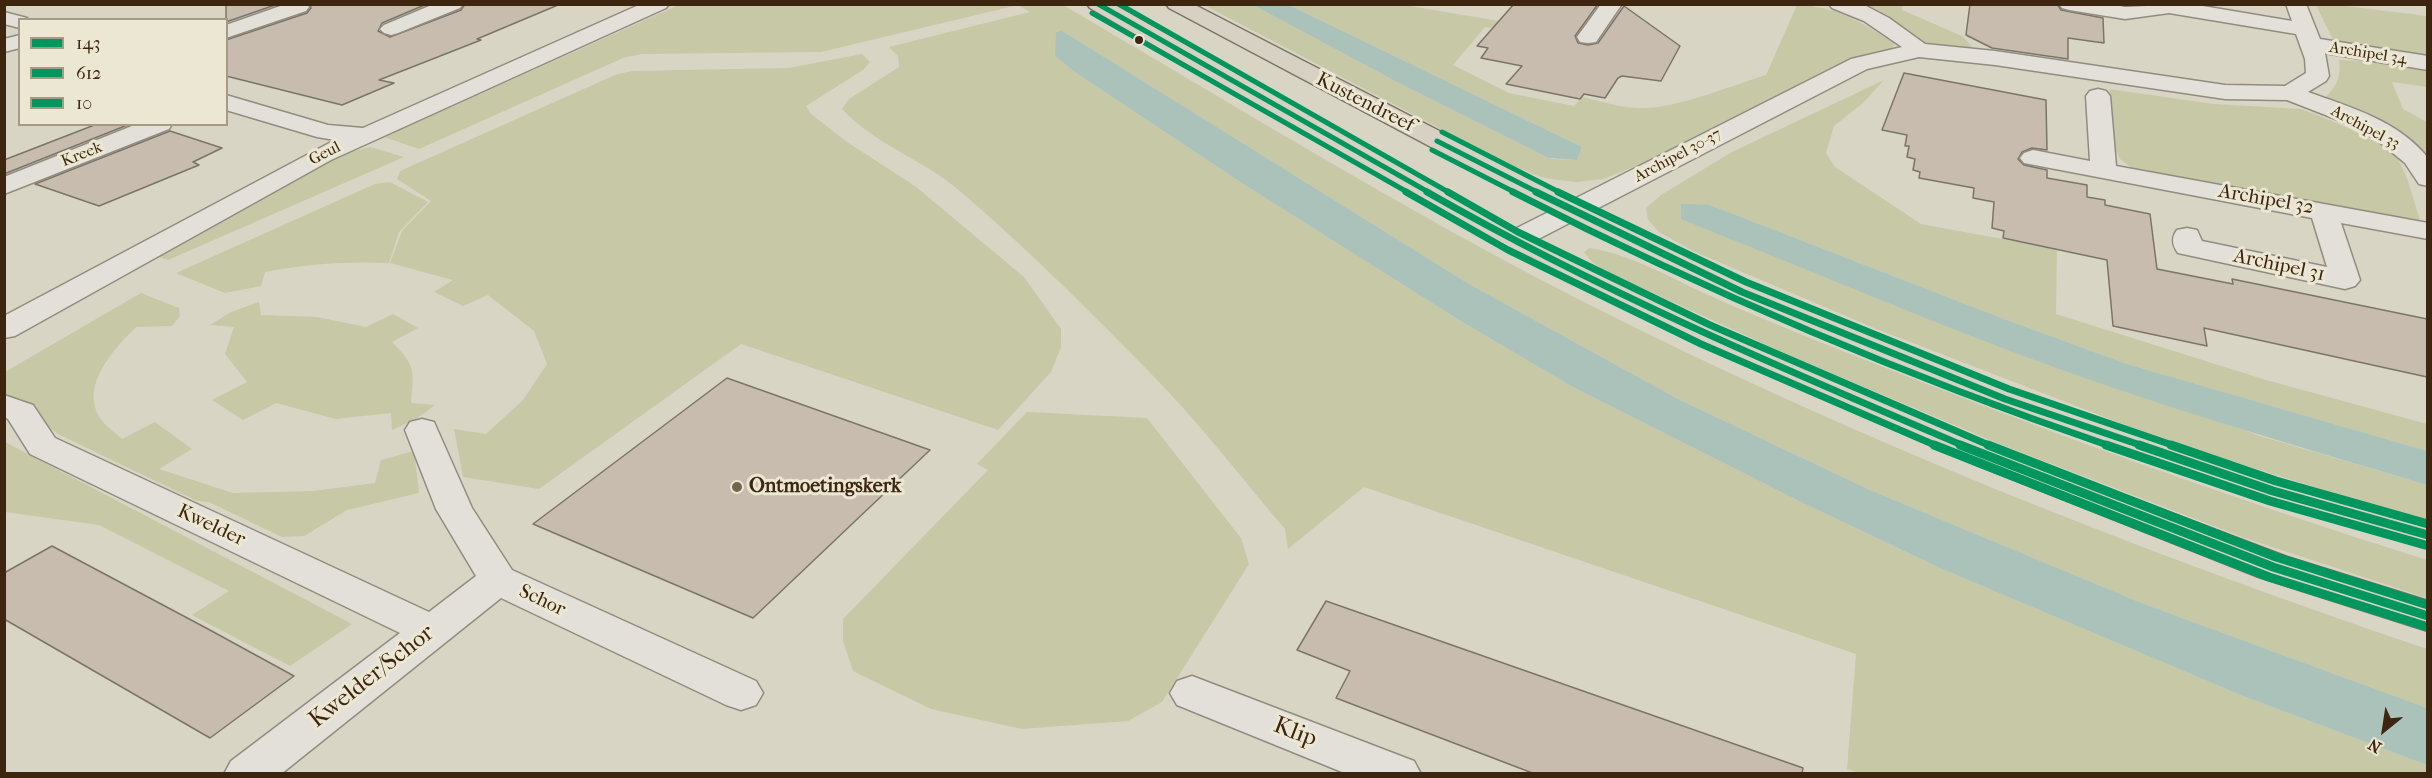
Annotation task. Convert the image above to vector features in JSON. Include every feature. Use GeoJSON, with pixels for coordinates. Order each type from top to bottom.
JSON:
{"type":"FeatureCollection","features":[{"type":"Feature","properties":{"kind":"main road"},"geometry":{"type":"LineString","coordinates":[[1097,4],[1513,241],[1706,335],[1984,455],[2273,567],[2427,616]]}},
{"type":"Feature","properties":{"kind":"main road","name":"Kustendreef"},"geometry":{"type":"LineString","coordinates":[[1176,4],[1573,211],[1742,292],[2005,399],[2273,491],[2427,535]]}},
{"type":"Feature","properties":{"kind":"street"},"geometry":{"type":"LineString","coordinates":[[391,29],[453,4]]}},
{"type":"Feature","properties":{"kind":"street","name":"Geul"},"geometry":{"type":"LineString","coordinates":[[4,329],[362,135],[659,4]]}},
{"type":"Feature","properties":{"kind":"street"},"geometry":{"type":"LineString","coordinates":[[1588,38],[1612,4]]}},
{"type":"Feature","properties":{"kind":"street"},"geometry":{"type":"LineString","coordinates":[[1839,4],[1853,7],[1884,23],[1919,50],[1995,58],[2225,92],[2290,93],[2318,76],[2316,59],[2296,4]]}},
{"type":"Feature","properties":{"kind":"street","name":"Archipel 34"},"geometry":{"type":"LineString","coordinates":[[2069,4],[2125,13],[2168,6],[2427,63]]}},
{"type":"Feature","properties":{"kind":"street"},"geometry":{"type":"LineString","coordinates":[[228,31],[299,7]]}},
{"type":"Feature","properties":{"kind":"street","name":"Archipel 30-37"},"geometry":{"type":"LineString","coordinates":[[1513,241],[1859,64],[1919,50]]}},
{"type":"Feature","properties":{"kind":"street","name":"Archipel 33"},"geometry":{"type":"LineString","coordinates":[[2290,93],[2357,120],[2397,142],[2412,155],[2427,178]]}},
{"type":"Feature","properties":{"kind":"street"},"geometry":{"type":"LineString","coordinates":[[2098,96],[2104,171]]}},
{"type":"Feature","properties":{"kind":"street"},"geometry":{"type":"LineString","coordinates":[[228,103],[326,132],[362,135]]}},
{"type":"Feature","properties":{"kind":"street","name":"Kreek"},"geometry":{"type":"LineString","coordinates":[[4,186],[155,126]]}},
{"type":"Feature","properties":{"kind":"street","name":"Archipel 32"},"geometry":{"type":"LineString","coordinates":[[2033,158],[2427,231]]}},
{"type":"Feature","properties":{"kind":"street","name":"Archipel 31"},"geometry":{"type":"LineString","coordinates":[[2187,236],[2188,247],[2345,280],[2324,211]]}},
{"type":"Feature","properties":{"kind":"street","name":"Kwelder"},"geometry":{"type":"LineString","coordinates":[[4,405],[21,412],[42,446],[432,631]]}},
{"type":"Feature","properties":{"kind":"street","name":"Schor"},"geometry":{"type":"LineString","coordinates":[[422,430],[454,509],[498,580],[741,693]]}},
{"type":"Feature","properties":{"kind":"street","name":"Kwelder/Schor"},"geometry":{"type":"LineString","coordinates":[[247,774],[498,580]]}},
{"type":"Feature","properties":{"kind":"street","name":"Klip"},"geometry":{"type":"LineString","coordinates":[[1192,693],[1398,774]]}},
{"type":"Feature","properties":{"kind":"green space"},"geometry":{"type":"Polygon","coordinates":[[[679,5],[1018,5],[821,52],[642,54],[623,58],[419,149],[384,137],[679,5]]]}},
{"type":"Feature","properties":{"kind":"green space"},"geometry":{"type":"Polygon","coordinates":[[[1018,5],[1063,5],[1319,156],[1512,265],[1681,350],[1785,399],[1890,445],[2103,532],[2319,612],[2427,649],[2427,708],[2144,604],[1870,490],[1678,399],[1469,284],[1061,30],[1055,56],[1076,73],[1248,187],[1459,320],[1571,386],[1801,502],[1942,569],[2243,696],[2427,765],[2427,773],[1860,773],[1847,769],[1856,654],[1364,487],[1288,549],[1285,529],[1224,456],[1161,384],[1088,310],[961,192],[932,171],[869,133],[842,109],[849,99],[899,67],[898,56],[889,47],[1030,12],[1018,5]]]}},
{"type":"Feature","properties":{"kind":"green space"},"geometry":{"type":"Polygon","coordinates":[[[1204,5],[1253,5],[1395,81],[1552,159],[1577,160],[1582,147],[1289,5],[1404,5],[1540,28],[1533,34],[1485,27],[1453,65],[1509,93],[1574,106],[1582,97],[1616,105],[1652,108],[1685,101],[1766,75],[1797,5],[1837,12],[1872,29],[1895,44],[1889,51],[1853,60],[1833,68],[1654,159],[1603,179],[1577,182],[1541,177],[1506,163],[1204,5]]]}},
{"type":"Feature","properties":{"kind":"green space"},"geometry":{"type":"Polygon","coordinates":[[[1864,5],[1902,5],[1902,10],[1962,36],[1977,52],[1927,48],[1885,16],[1864,5]]]}},
{"type":"Feature","properties":{"kind":"green space"},"geometry":{"type":"Polygon","coordinates":[[[2316,5],[2338,5],[2427,16],[2427,58],[2335,44],[2316,5]]]}},
{"type":"Feature","properties":{"kind":"green space"},"geometry":{"type":"Polygon","coordinates":[[[862,54],[870,62],[863,70],[806,106],[811,114],[847,142],[915,186],[1024,277],[1061,329],[1061,347],[1051,372],[998,430],[741,344],[539,489],[463,477],[454,429],[486,434],[523,400],[547,364],[534,331],[488,295],[463,306],[434,292],[453,280],[390,263],[402,231],[431,201],[397,179],[400,171],[615,75],[631,71],[789,68],[862,54]]]}},
{"type":"Feature","properties":{"kind":"green space"},"geometry":{"type":"Polygon","coordinates":[[[2339,60],[2369,61],[2427,69],[2427,87],[2392,82],[2403,109],[2427,122],[2427,154],[2406,136],[2325,98],[2337,81],[2339,60]]]}},
{"type":"Feature","properties":{"kind":"green space"},"geometry":{"type":"Polygon","coordinates":[[[1884,80],[1863,103],[1834,126],[1826,153],[1835,167],[1921,224],[2057,249],[2056,314],[2266,380],[2427,424],[2427,451],[2127,364],[1710,205],[1681,219],[2260,436],[2427,485],[2427,522],[2167,441],[1874,328],[1693,251],[1659,232],[1648,220],[1646,208],[1661,195],[1732,152],[1884,80]]]}},
{"type":"Feature","properties":{"kind":"green space"},"geometry":{"type":"Polygon","coordinates":[[[2109,89],[2213,104],[2301,109],[2338,123],[2381,145],[2398,160],[2422,225],[2136,171],[2120,159],[2115,148],[2109,89]]]}},
{"type":"Feature","properties":{"kind":"green space"},"geometry":{"type":"Polygon","coordinates":[[[370,147],[404,157],[168,260],[159,257],[343,154],[370,147]]]}},
{"type":"Feature","properties":{"kind":"green space"},"geometry":{"type":"Polygon","coordinates":[[[390,182],[428,202],[399,232],[389,263],[358,262],[280,269],[265,272],[261,286],[225,293],[176,273],[375,184],[390,182]]]}},
{"type":"Feature","properties":{"kind":"green space"},"geometry":{"type":"Polygon","coordinates":[[[1589,248],[1619,255],[1789,330],[2059,434],[2205,487],[2427,560],[2427,598],[2245,538],[1997,443],[1791,356],[1605,271],[1591,261],[1584,252],[1589,248]]]}},
{"type":"Feature","properties":{"kind":"green space"},"geometry":{"type":"Polygon","coordinates":[[[141,293],[179,308],[180,316],[172,326],[136,327],[120,343],[99,374],[95,385],[95,407],[99,417],[122,439],[155,422],[192,449],[159,469],[233,493],[313,491],[375,483],[381,460],[414,451],[419,493],[347,510],[304,536],[282,537],[209,502],[197,501],[60,435],[5,399],[5,372],[141,293]]]}},
{"type":"Feature","properties":{"kind":"green space"},"geometry":{"type":"Polygon","coordinates":[[[259,302],[261,315],[317,317],[366,327],[393,314],[418,328],[392,342],[406,357],[412,370],[411,403],[435,405],[416,419],[392,430],[391,413],[336,419],[276,403],[243,420],[212,400],[247,382],[225,354],[234,327],[210,325],[231,312],[259,302]]]}},
{"type":"Feature","properties":{"kind":"green space"},"geometry":{"type":"Polygon","coordinates":[[[1027,412],[1147,418],[1241,538],[1249,564],[1162,702],[1128,721],[1022,729],[931,709],[853,671],[843,641],[843,619],[988,470],[977,464],[1027,412]]]}},
{"type":"Feature","properties":{"kind":"green space"},"geometry":{"type":"Polygon","coordinates":[[[5,442],[352,624],[290,666],[192,615],[229,591],[99,525],[5,512],[5,442]]]}},
{"type":"Feature","properties":{"kind":"water"},"geometry":{"type":"Polygon","coordinates":[[[1253,5],[1289,5],[1582,147],[1577,160],[1549,158],[1395,81],[1253,5]]]}},
{"type":"Feature","properties":{"kind":"water"},"geometry":{"type":"Polygon","coordinates":[[[1061,30],[1469,284],[1678,399],[1870,490],[2144,604],[2427,708],[2427,765],[2243,696],[1942,569],[1801,502],[1571,386],[1459,320],[1248,187],[1076,73],[1055,56],[1056,33],[1061,30]]]}},
{"type":"Feature","properties":{"kind":"water"},"geometry":{"type":"Polygon","coordinates":[[[1681,204],[1710,205],[2127,364],[2427,451],[2427,485],[2167,406],[2013,352],[1681,219],[1681,204]]]}},
{"type":"Feature","properties":{"kind":"building"},"geometry":{"type":"Polygon","coordinates":[[[226,4],[278,4],[228,21],[226,4]]]}},
{"type":"Feature","properties":{"kind":"building"},"geometry":{"type":"Polygon","coordinates":[[[310,4],[427,4],[382,23],[378,31],[390,37],[461,10],[465,4],[558,5],[477,39],[481,40],[379,80],[394,83],[342,105],[228,76],[228,39],[307,13],[311,8],[310,4]]]}},
{"type":"Feature","properties":{"kind":"building"},"geometry":{"type":"Polygon","coordinates":[[[1514,4],[1598,4],[1575,36],[1578,43],[1588,45],[1598,43],[1624,6],[1680,46],[1661,81],[1622,76],[1618,78],[1605,98],[1584,94],[1580,99],[1506,84],[1522,66],[1481,58],[1488,48],[1477,46],[1514,4]]]}},
{"type":"Feature","properties":{"kind":"building"},"geometry":{"type":"Polygon","coordinates":[[[1970,4],[2057,4],[2061,10],[2103,18],[2104,43],[2068,38],[2068,59],[1992,48],[1966,35],[1970,4]]]}},
{"type":"Feature","properties":{"kind":"building"},"geometry":{"type":"Polygon","coordinates":[[[1904,73],[2046,100],[2047,150],[2032,148],[2022,152],[2018,159],[2024,165],[2047,170],[2047,178],[2087,185],[2087,197],[2105,200],[2105,205],[2150,214],[2157,269],[2233,284],[2232,279],[2427,319],[2427,377],[2204,328],[2207,346],[2113,326],[2107,260],[2003,238],[2004,231],[1992,228],[1994,202],[1973,198],[1974,188],[1919,178],[1920,172],[1913,170],[1915,159],[1907,157],[1909,146],[1905,146],[1907,135],[1882,130],[1904,73]]]}},
{"type":"Feature","properties":{"kind":"building"},"geometry":{"type":"Polygon","coordinates":[[[92,126],[125,126],[4,174],[4,160],[92,126]]]}},
{"type":"Feature","properties":{"kind":"building"},"geometry":{"type":"Polygon","coordinates":[[[170,131],[222,148],[193,162],[199,165],[99,206],[35,184],[170,131]]]}},
{"type":"Feature","properties":{"kind":"building","name":"Ontmoetingskerk"},"geometry":{"type":"Polygon","coordinates":[[[727,378],[930,450],[753,618],[533,524],[727,378]]]}},
{"type":"Feature","properties":{"kind":"building"},"geometry":{"type":"Polygon","coordinates":[[[52,546],[294,676],[210,738],[4,619],[4,573],[52,546]]]}},
{"type":"Feature","properties":{"kind":"building"},"geometry":{"type":"Polygon","coordinates":[[[1326,601],[1803,768],[1802,774],[1535,774],[1336,698],[1350,671],[1297,650],[1326,601]]]}},
{"type":"Feature","properties":{"kind":"transit line","name":"143"},"geometry":{"type":"LineString","coordinates":[[1098,4],[1513,241],[1706,335],[1984,455],[2273,567],[2428,616]]}},
{"type":"Feature","properties":{"kind":"transit line","name":"10"},"geometry":{"type":"LineString","coordinates":[[1119,4],[1518,232],[1710,325],[1988,445],[2276,557],[2428,605]]}},
{"type":"Feature","properties":{"kind":"transit line","name":"612"},"geometry":{"type":"LineString","coordinates":[[1092,13],[1508,250],[1701,344],[1980,465],[2269,577],[2425,626]]}},
{"type":"Feature","properties":{"kind":"transit line","name":"10"},"geometry":{"type":"LineString","coordinates":[[1442,132],[1578,202],[1746,282],[2009,389],[2276,481],[2428,524]]}},
{"type":"Feature","properties":{"kind":"transit line","name":"143"},"geometry":{"type":"LineString","coordinates":[[1437,141],[1573,211],[1742,292],[2005,399],[2273,491],[2428,535]]}},
{"type":"Feature","properties":{"kind":"transit line","name":"612"},"geometry":{"type":"LineString","coordinates":[[1432,150],[1568,220],[1737,301],[2001,409],[2270,501],[2425,545]]}},
{"type":"Feature","properties":{"kind":"place","name":"Ontmoetingskerk"},"geometry":{"type":"Point","coordinates":[737,487]}}]}
